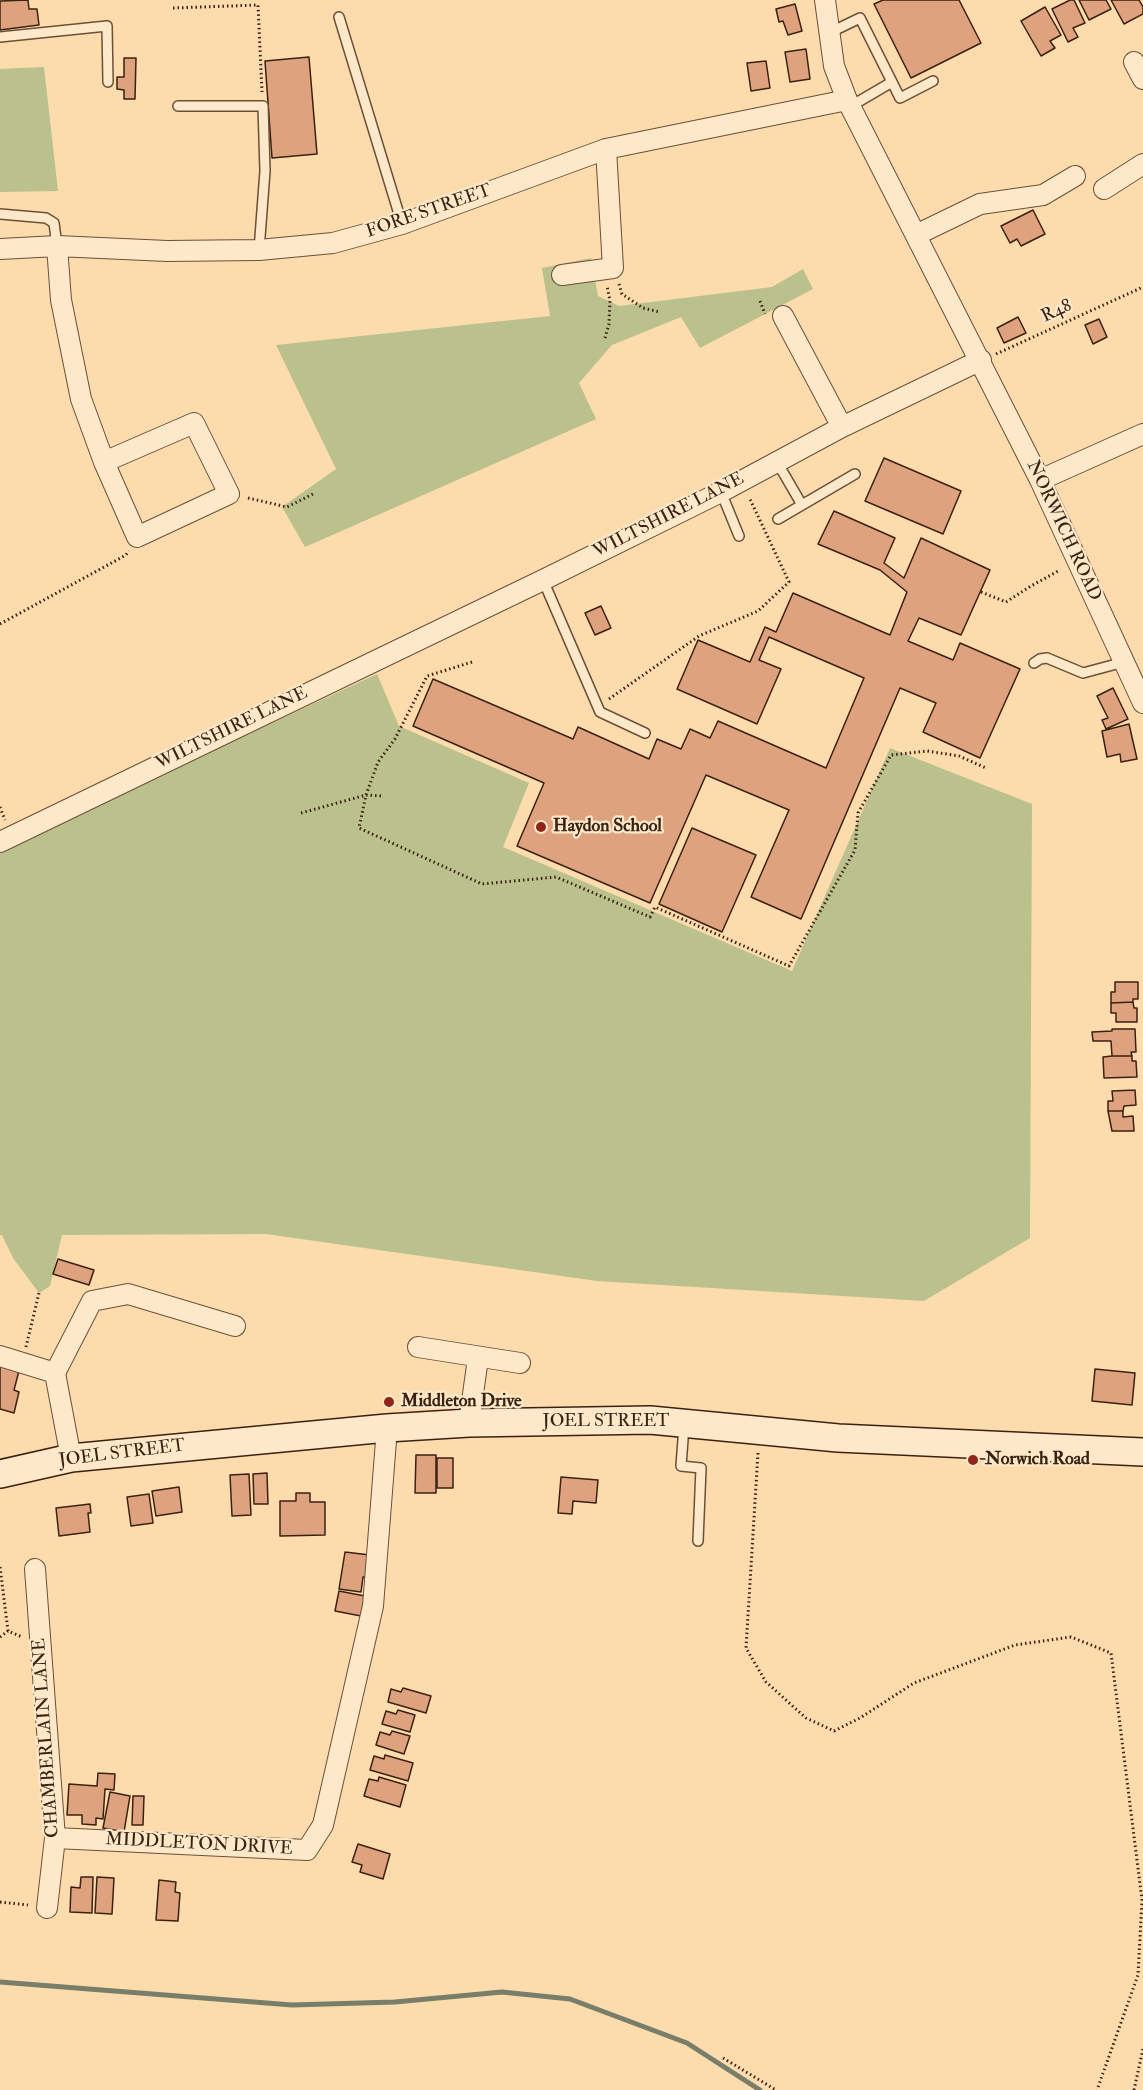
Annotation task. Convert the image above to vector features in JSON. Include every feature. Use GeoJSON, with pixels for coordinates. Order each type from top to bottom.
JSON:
{"type":"FeatureCollection","features":[{"type":"Feature","properties":{"kind":"main road","name":"JOEL STREET"},"geometry":{"type":"LineString","coordinates":[[0,1474],[71,1458],[387,1428],[469,1423],[650,1420],[838,1438],[1143,1452]]}},
{"type":"Feature","properties":{"kind":"street"},"geometry":{"type":"LineString","coordinates":[[825,0],[834,66],[849,103],[981,360]]}},
{"type":"Feature","properties":{"kind":"street","name":"FORE STREET"},"geometry":{"type":"LineString","coordinates":[[0,249],[57,246],[167,251],[259,250],[333,243],[402,224],[606,149],[849,103]]}},
{"type":"Feature","properties":{"kind":"street"},"geometry":{"type":"LineString","coordinates":[[562,275],[609,269],[606,149]]}},
{"type":"Feature","properties":{"kind":"street"},"geometry":{"type":"LineString","coordinates":[[1104,189],[1143,164]]}},
{"type":"Feature","properties":{"kind":"street"},"geometry":{"type":"LineString","coordinates":[[916,235],[980,204],[1043,195],[1075,176]]}},
{"type":"Feature","properties":{"kind":"street"},"geometry":{"type":"LineString","coordinates":[[57,246],[61,300],[81,399],[104,462],[137,537],[229,494],[194,423],[104,462]]}},
{"type":"Feature","properties":{"kind":"street"},"geometry":{"type":"LineString","coordinates":[[783,316],[842,426]]}},
{"type":"Feature","properties":{"kind":"street","name":"WILTSHIRE LANE"},"geometry":{"type":"LineString","coordinates":[[0,842],[543,580],[721,492],[842,426],[981,360]]}},
{"type":"Feature","properties":{"kind":"street","name":"NORWICH ROAD"},"geometry":{"type":"LineString","coordinates":[[981,360],[1040,480],[1143,702]]}},
{"type":"Feature","properties":{"kind":"street"},"geometry":{"type":"LineString","coordinates":[[1040,480],[1143,434]]}},
{"type":"Feature","properties":{"kind":"street"},"geometry":{"type":"LineString","coordinates":[[71,1458],[55,1373],[92,1301],[128,1294],[235,1326]]}},
{"type":"Feature","properties":{"kind":"street"},"geometry":{"type":"LineString","coordinates":[[418,1347],[520,1363]]}},
{"type":"Feature","properties":{"kind":"street"},"geometry":{"type":"LineString","coordinates":[[0,1356],[55,1373]]}},
{"type":"Feature","properties":{"kind":"street"},"geometry":{"type":"LineString","coordinates":[[469,1423],[478,1358]]}},
{"type":"Feature","properties":{"kind":"street","name":"MIDDLETON DRIVE"},"geometry":{"type":"LineString","coordinates":[[55,1838],[308,1850],[323,1825],[373,1606],[387,1428]]}},
{"type":"Feature","properties":{"kind":"street","name":"CHAMBERLAIN LANE"},"geometry":{"type":"LineString","coordinates":[[35,1569],[55,1838],[48,1908]]}},
{"type":"Feature","properties":{"kind":"lane"},"geometry":{"type":"LineString","coordinates":[[339,17],[402,224]]}},
{"type":"Feature","properties":{"kind":"lane"},"geometry":{"type":"LineString","coordinates":[[830,33],[860,18],[900,98],[933,81]]}},
{"type":"Feature","properties":{"kind":"lane"},"geometry":{"type":"LineString","coordinates":[[0,38],[107,26],[108,82]]}},
{"type":"Feature","properties":{"kind":"lane"},"geometry":{"type":"LineString","coordinates":[[849,103],[892,82]]}},
{"type":"Feature","properties":{"kind":"lane"},"geometry":{"type":"LineString","coordinates":[[178,106],[263,106],[265,171],[259,250]]}},
{"type":"Feature","properties":{"kind":"lane"},"geometry":{"type":"LineString","coordinates":[[0,214],[46,218],[54,223],[57,246]]}},
{"type":"Feature","properties":{"kind":"lane"},"geometry":{"type":"LineString","coordinates":[[777,462],[802,505]]}},
{"type":"Feature","properties":{"kind":"lane"},"geometry":{"type":"LineString","coordinates":[[778,519],[855,474]]}},
{"type":"Feature","properties":{"kind":"lane"},"geometry":{"type":"LineString","coordinates":[[721,492],[739,536]]}},
{"type":"Feature","properties":{"kind":"lane"},"geometry":{"type":"LineString","coordinates":[[543,580],[600,712],[645,733]]}},
{"type":"Feature","properties":{"kind":"lane"},"geometry":{"type":"LineString","coordinates":[[1034,663],[1047,658],[1083,673],[1124,662]]}},
{"type":"Feature","properties":{"kind":"lane"},"geometry":{"type":"LineString","coordinates":[[684,1423],[681,1466],[701,1468],[698,1541]]}},
{"type":"Feature","properties":{"kind":"path"},"geometry":{"type":"LineString","coordinates":[[173,8],[258,6],[263,106]]}},
{"type":"Feature","properties":{"kind":"path"},"geometry":{"type":"LineString","coordinates":[[609,269],[622,294],[643,308],[660,312]]}},
{"type":"Feature","properties":{"kind":"path"},"geometry":{"type":"LineString","coordinates":[[604,338],[609,324],[609,269]]}},
{"type":"Feature","properties":{"kind":"path","name":"R48"},"geometry":{"type":"LineString","coordinates":[[981,360],[1143,287]]}},
{"type":"Feature","properties":{"kind":"path"},"geometry":{"type":"LineString","coordinates":[[597,707],[699,636],[758,611],[789,582],[742,480]]}},
{"type":"Feature","properties":{"kind":"path"},"geometry":{"type":"LineString","coordinates":[[229,494],[287,507],[315,493]]}},
{"type":"Feature","properties":{"kind":"path"},"geometry":{"type":"LineString","coordinates":[[0,624],[126,555],[137,537]]}},
{"type":"Feature","properties":{"kind":"path"},"geometry":{"type":"LineString","coordinates":[[981,592],[1006,602],[1030,586],[1078,561]]}},
{"type":"Feature","properties":{"kind":"path"},"geometry":{"type":"LineString","coordinates":[[472,662],[427,676],[395,739],[378,762],[366,795],[359,828],[482,884],[556,877],[650,917],[655,907],[789,966],[855,850],[858,813],[891,755],[927,751],[959,756],[986,768]]}},
{"type":"Feature","properties":{"kind":"path"},"geometry":{"type":"LineString","coordinates":[[301,813],[366,795],[382,796]]}},
{"type":"Feature","properties":{"kind":"path"},"geometry":{"type":"LineString","coordinates":[[22,1363],[39,1293]]}},
{"type":"Feature","properties":{"kind":"path"},"geometry":{"type":"LineString","coordinates":[[759,1430],[747,1648],[766,1682],[806,1718],[834,1731],[860,1718],[914,1683],[1015,1645],[1071,1637],[1111,1653],[1142,1900],[1138,1975],[1097,2090]]}},
{"type":"Feature","properties":{"kind":"path"},"geometry":{"type":"LineString","coordinates":[[0,1567],[8,1631]]}},
{"type":"Feature","properties":{"kind":"path"},"geometry":{"type":"LineString","coordinates":[[0,1637],[8,1631]]}},
{"type":"Feature","properties":{"kind":"path"},"geometry":{"type":"LineString","coordinates":[[8,1631],[41,1646]]}},
{"type":"Feature","properties":{"kind":"path"},"geometry":{"type":"LineString","coordinates":[[0,1902],[48,1908]]}},
{"type":"Feature","properties":{"kind":"path"},"geometry":{"type":"LineString","coordinates":[[1134,2090],[1143,2049]]}},
{"type":"Feature","properties":{"kind":"path"},"geometry":{"type":"LineString","coordinates":[[723,2058],[776,2090]]}},
{"type":"Feature","properties":{"kind":"green space"},"geometry":{"type":"Polygon","coordinates":[[[44,67],[58,191],[0,192],[0,69],[44,67]]]}},
{"type":"Feature","properties":{"kind":"green space"},"geometry":{"type":"Polygon","coordinates":[[[591,258],[598,296],[619,306],[772,287],[803,269],[813,289],[700,348],[681,317],[612,345],[579,383],[596,419],[305,547],[282,507],[336,469],[276,345],[550,316],[542,268],[591,258]]]}},
{"type":"Feature","properties":{"kind":"green space","name":"Haydon School"},"geometry":{"type":"Polygon","coordinates":[[[377,674],[399,726],[529,783],[503,847],[792,971],[890,748],[1032,804],[1030,1238],[924,1301],[597,1281],[266,1234],[62,1235],[50,1286],[39,1293],[13,1258],[0,1235],[0,850],[377,674]]]}},
{"type":"Feature","properties":{"kind":"building"},"geometry":{"type":"Polygon","coordinates":[[[28,0],[29,9],[37,9],[39,25],[0,30],[0,1],[28,0]]]}},
{"type":"Feature","properties":{"kind":"building"},"geometry":{"type":"Polygon","coordinates":[[[883,0],[959,0],[981,43],[911,78],[874,4],[883,0]]]}},
{"type":"Feature","properties":{"kind":"building"},"geometry":{"type":"Polygon","coordinates":[[[1074,0],[1085,23],[1073,28],[1078,37],[1068,42],[1052,9],[1074,0]]]}},
{"type":"Feature","properties":{"kind":"building"},"geometry":{"type":"Polygon","coordinates":[[[1079,0],[1106,0],[1111,9],[1089,20],[1079,0]]]}},
{"type":"Feature","properties":{"kind":"building"},"geometry":{"type":"Polygon","coordinates":[[[1111,0],[1139,0],[1143,7],[1143,14],[1124,24],[1111,0]]]}},
{"type":"Feature","properties":{"kind":"building"},"geometry":{"type":"Polygon","coordinates":[[[795,4],[802,31],[788,35],[783,21],[779,22],[776,9],[795,4]]]}},
{"type":"Feature","properties":{"kind":"building"},"geometry":{"type":"Polygon","coordinates":[[[1045,7],[1061,35],[1050,41],[1055,48],[1041,56],[1021,21],[1045,7]]]}},
{"type":"Feature","properties":{"kind":"building"},"geometry":{"type":"Polygon","coordinates":[[[806,49],[810,79],[790,82],[785,52],[806,49]]]}},
{"type":"Feature","properties":{"kind":"building"},"geometry":{"type":"Polygon","coordinates":[[[309,57],[317,154],[272,158],[265,61],[309,57]]]}},
{"type":"Feature","properties":{"kind":"building"},"geometry":{"type":"Polygon","coordinates":[[[124,58],[136,58],[135,99],[124,99],[124,90],[117,89],[117,77],[124,77],[124,58]]]}},
{"type":"Feature","properties":{"kind":"building"},"geometry":{"type":"Polygon","coordinates":[[[766,61],[770,88],[751,91],[747,63],[766,61]]]}},
{"type":"Feature","properties":{"kind":"building"},"geometry":{"type":"Polygon","coordinates":[[[1033,210],[1045,234],[1021,246],[1017,239],[1010,243],[1001,226],[1033,210]]]}},
{"type":"Feature","properties":{"kind":"building"},"geometry":{"type":"Polygon","coordinates":[[[1018,317],[1026,333],[1004,343],[997,328],[1018,317]]]}},
{"type":"Feature","properties":{"kind":"building"},"geometry":{"type":"Polygon","coordinates":[[[1099,319],[1107,337],[1093,344],[1085,325],[1099,319]]]}},
{"type":"Feature","properties":{"kind":"building"},"geometry":{"type":"Polygon","coordinates":[[[884,458],[961,491],[943,534],[865,501],[884,458]]]}},
{"type":"Feature","properties":{"kind":"building"},"geometry":{"type":"Polygon","coordinates":[[[834,511],[895,538],[884,563],[904,578],[921,538],[990,570],[961,635],[919,618],[908,641],[953,660],[960,643],[1020,669],[980,758],[923,732],[936,703],[900,688],[801,919],[751,897],[789,810],[706,775],[650,903],[517,846],[544,783],[413,726],[433,679],[573,739],[578,727],[649,759],[657,739],[681,749],[690,729],[710,738],[718,721],[826,768],[864,678],[769,637],[759,660],[781,669],[757,724],[677,689],[698,640],[750,662],[765,627],[776,632],[793,593],[890,635],[907,592],[880,570],[818,544],[834,511]]]}},
{"type":"Feature","properties":{"kind":"building"},"geometry":{"type":"Polygon","coordinates":[[[601,606],[611,628],[595,635],[585,613],[601,606]]]}},
{"type":"Feature","properties":{"kind":"building"},"geometry":{"type":"Polygon","coordinates":[[[1113,688],[1128,719],[1106,729],[1102,720],[1108,718],[1097,696],[1113,688]]]}},
{"type":"Feature","properties":{"kind":"building"},"geometry":{"type":"Polygon","coordinates":[[[1129,724],[1137,759],[1121,762],[1120,754],[1107,757],[1102,731],[1129,724]]]}},
{"type":"Feature","properties":{"kind":"building"},"geometry":{"type":"Polygon","coordinates":[[[692,828],[756,855],[722,932],[659,904],[692,828]]]}},
{"type":"Feature","properties":{"kind":"building"},"geometry":{"type":"Polygon","coordinates":[[[1115,982],[1138,982],[1138,999],[1133,999],[1133,1002],[1111,1003],[1111,992],[1115,992],[1115,982]]]}},
{"type":"Feature","properties":{"kind":"building"},"geometry":{"type":"Polygon","coordinates":[[[1133,1002],[1134,1008],[1137,1008],[1137,1022],[1116,1022],[1116,1013],[1111,1013],[1111,1003],[1133,1002]]]}},
{"type":"Feature","properties":{"kind":"building"},"geometry":{"type":"Polygon","coordinates":[[[1112,1029],[1135,1029],[1136,1052],[1131,1052],[1132,1056],[1112,1056],[1111,1041],[1093,1041],[1092,1032],[1112,1031],[1112,1029]]]}},
{"type":"Feature","properties":{"kind":"building"},"geometry":{"type":"Polygon","coordinates":[[[1132,1056],[1132,1061],[1136,1061],[1137,1077],[1104,1078],[1103,1057],[1132,1056]]]}},
{"type":"Feature","properties":{"kind":"building"},"geometry":{"type":"Polygon","coordinates":[[[1135,1090],[1136,1105],[1124,1106],[1123,1111],[1108,1111],[1108,1101],[1113,1101],[1112,1091],[1135,1090]]]}},
{"type":"Feature","properties":{"kind":"building"},"geometry":{"type":"Polygon","coordinates":[[[1108,1111],[1123,1111],[1123,1117],[1133,1116],[1134,1131],[1112,1131],[1108,1111]]]}},
{"type":"Feature","properties":{"kind":"building"},"geometry":{"type":"Polygon","coordinates":[[[58,1259],[94,1270],[89,1285],[53,1274],[58,1259]]]}},
{"type":"Feature","properties":{"kind":"building"},"geometry":{"type":"Polygon","coordinates":[[[0,1366],[19,1371],[14,1390],[19,1392],[14,1413],[0,1409],[0,1366]]]}},
{"type":"Feature","properties":{"kind":"building"},"geometry":{"type":"Polygon","coordinates":[[[1095,1369],[1135,1373],[1132,1405],[1092,1401],[1095,1369]]]}},
{"type":"Feature","properties":{"kind":"building"},"geometry":{"type":"Polygon","coordinates":[[[416,1455],[436,1455],[436,1493],[415,1493],[416,1455]]]}},
{"type":"Feature","properties":{"kind":"building"},"geometry":{"type":"Polygon","coordinates":[[[437,1458],[453,1458],[453,1488],[437,1488],[437,1458]]]}},
{"type":"Feature","properties":{"kind":"building"},"geometry":{"type":"Polygon","coordinates":[[[267,1473],[268,1504],[254,1504],[253,1474],[267,1473]]]}},
{"type":"Feature","properties":{"kind":"building"},"geometry":{"type":"Polygon","coordinates":[[[249,1474],[251,1515],[232,1516],[230,1475],[249,1474]]]}},
{"type":"Feature","properties":{"kind":"building"},"geometry":{"type":"Polygon","coordinates":[[[561,1477],[598,1480],[596,1503],[573,1501],[572,1514],[558,1513],[561,1477]]]}},
{"type":"Feature","properties":{"kind":"building"},"geometry":{"type":"Polygon","coordinates":[[[179,1487],[182,1512],[156,1516],[152,1491],[179,1487]]]}},
{"type":"Feature","properties":{"kind":"building"},"geometry":{"type":"Polygon","coordinates":[[[296,1493],[310,1493],[310,1502],[325,1502],[325,1535],[280,1536],[280,1501],[296,1501],[296,1493]]]}},
{"type":"Feature","properties":{"kind":"building"},"geometry":{"type":"Polygon","coordinates":[[[149,1494],[153,1523],[131,1526],[127,1497],[149,1494]]]}},
{"type":"Feature","properties":{"kind":"building"},"geometry":{"type":"Polygon","coordinates":[[[90,1504],[91,1513],[88,1513],[90,1532],[59,1536],[56,1508],[90,1504]]]}},
{"type":"Feature","properties":{"kind":"building"},"geometry":{"type":"Polygon","coordinates":[[[345,1552],[370,1555],[367,1577],[363,1577],[361,1592],[339,1589],[345,1552]]]}},
{"type":"Feature","properties":{"kind":"building"},"geometry":{"type":"Polygon","coordinates":[[[339,1591],[365,1596],[361,1616],[335,1611],[339,1591]]]}},
{"type":"Feature","properties":{"kind":"building"},"geometry":{"type":"Polygon","coordinates":[[[403,1688],[431,1696],[426,1713],[388,1702],[391,1689],[401,1692],[403,1688]]]}},
{"type":"Feature","properties":{"kind":"building"},"geometry":{"type":"Polygon","coordinates":[[[398,1710],[415,1715],[410,1732],[382,1724],[386,1711],[396,1714],[398,1710]]]}},
{"type":"Feature","properties":{"kind":"building"},"geometry":{"type":"Polygon","coordinates":[[[392,1731],[410,1736],[404,1754],[376,1745],[380,1732],[390,1735],[392,1731]]]}},
{"type":"Feature","properties":{"kind":"building"},"geometry":{"type":"Polygon","coordinates":[[[385,1755],[413,1763],[408,1781],[370,1770],[374,1756],[384,1759],[385,1755]]]}},
{"type":"Feature","properties":{"kind":"building"},"geometry":{"type":"Polygon","coordinates":[[[98,1773],[115,1774],[114,1790],[105,1789],[103,1819],[96,1818],[96,1825],[82,1824],[82,1815],[67,1815],[69,1784],[97,1786],[98,1773]]]}},
{"type":"Feature","properties":{"kind":"building"},"geometry":{"type":"Polygon","coordinates":[[[379,1777],[406,1785],[400,1807],[364,1796],[369,1779],[378,1781],[379,1777]]]}},
{"type":"Feature","properties":{"kind":"building"},"geometry":{"type":"Polygon","coordinates":[[[110,1792],[130,1796],[124,1832],[103,1828],[110,1792]]]}},
{"type":"Feature","properties":{"kind":"building"},"geometry":{"type":"Polygon","coordinates":[[[133,1796],[144,1796],[143,1825],[132,1825],[133,1796]]]}},
{"type":"Feature","properties":{"kind":"building"},"geometry":{"type":"Polygon","coordinates":[[[358,1844],[390,1854],[383,1879],[360,1872],[362,1865],[352,1862],[358,1844]]]}},
{"type":"Feature","properties":{"kind":"building"},"geometry":{"type":"Polygon","coordinates":[[[81,1877],[93,1877],[92,1913],[70,1912],[71,1887],[80,1888],[81,1877]]]}},
{"type":"Feature","properties":{"kind":"building"},"geometry":{"type":"Polygon","coordinates":[[[97,1877],[114,1878],[112,1914],[95,1913],[97,1877]]]}},
{"type":"Feature","properties":{"kind":"building"},"geometry":{"type":"Polygon","coordinates":[[[159,1880],[176,1882],[175,1892],[180,1893],[178,1921],[156,1920],[159,1880]]]}},
{"type":"Feature","properties":{"kind":"waterway"},"geometry":{"type":"LineString","coordinates":[[0,1982],[292,2005],[395,2002],[502,1992],[570,1999],[687,2043],[760,2090]]}},
{"type":"Feature","properties":{"kind":"place","name":"Haydon School"},"geometry":{"type":"Point","coordinates":[541,827]}},
{"type":"Feature","properties":{"kind":"place","name":"Middleton Drive"},"geometry":{"type":"Point","coordinates":[389,1402]}},
{"type":"Feature","properties":{"kind":"place","name":"Norwich Road"},"geometry":{"type":"Point","coordinates":[973,1460]}}]}
